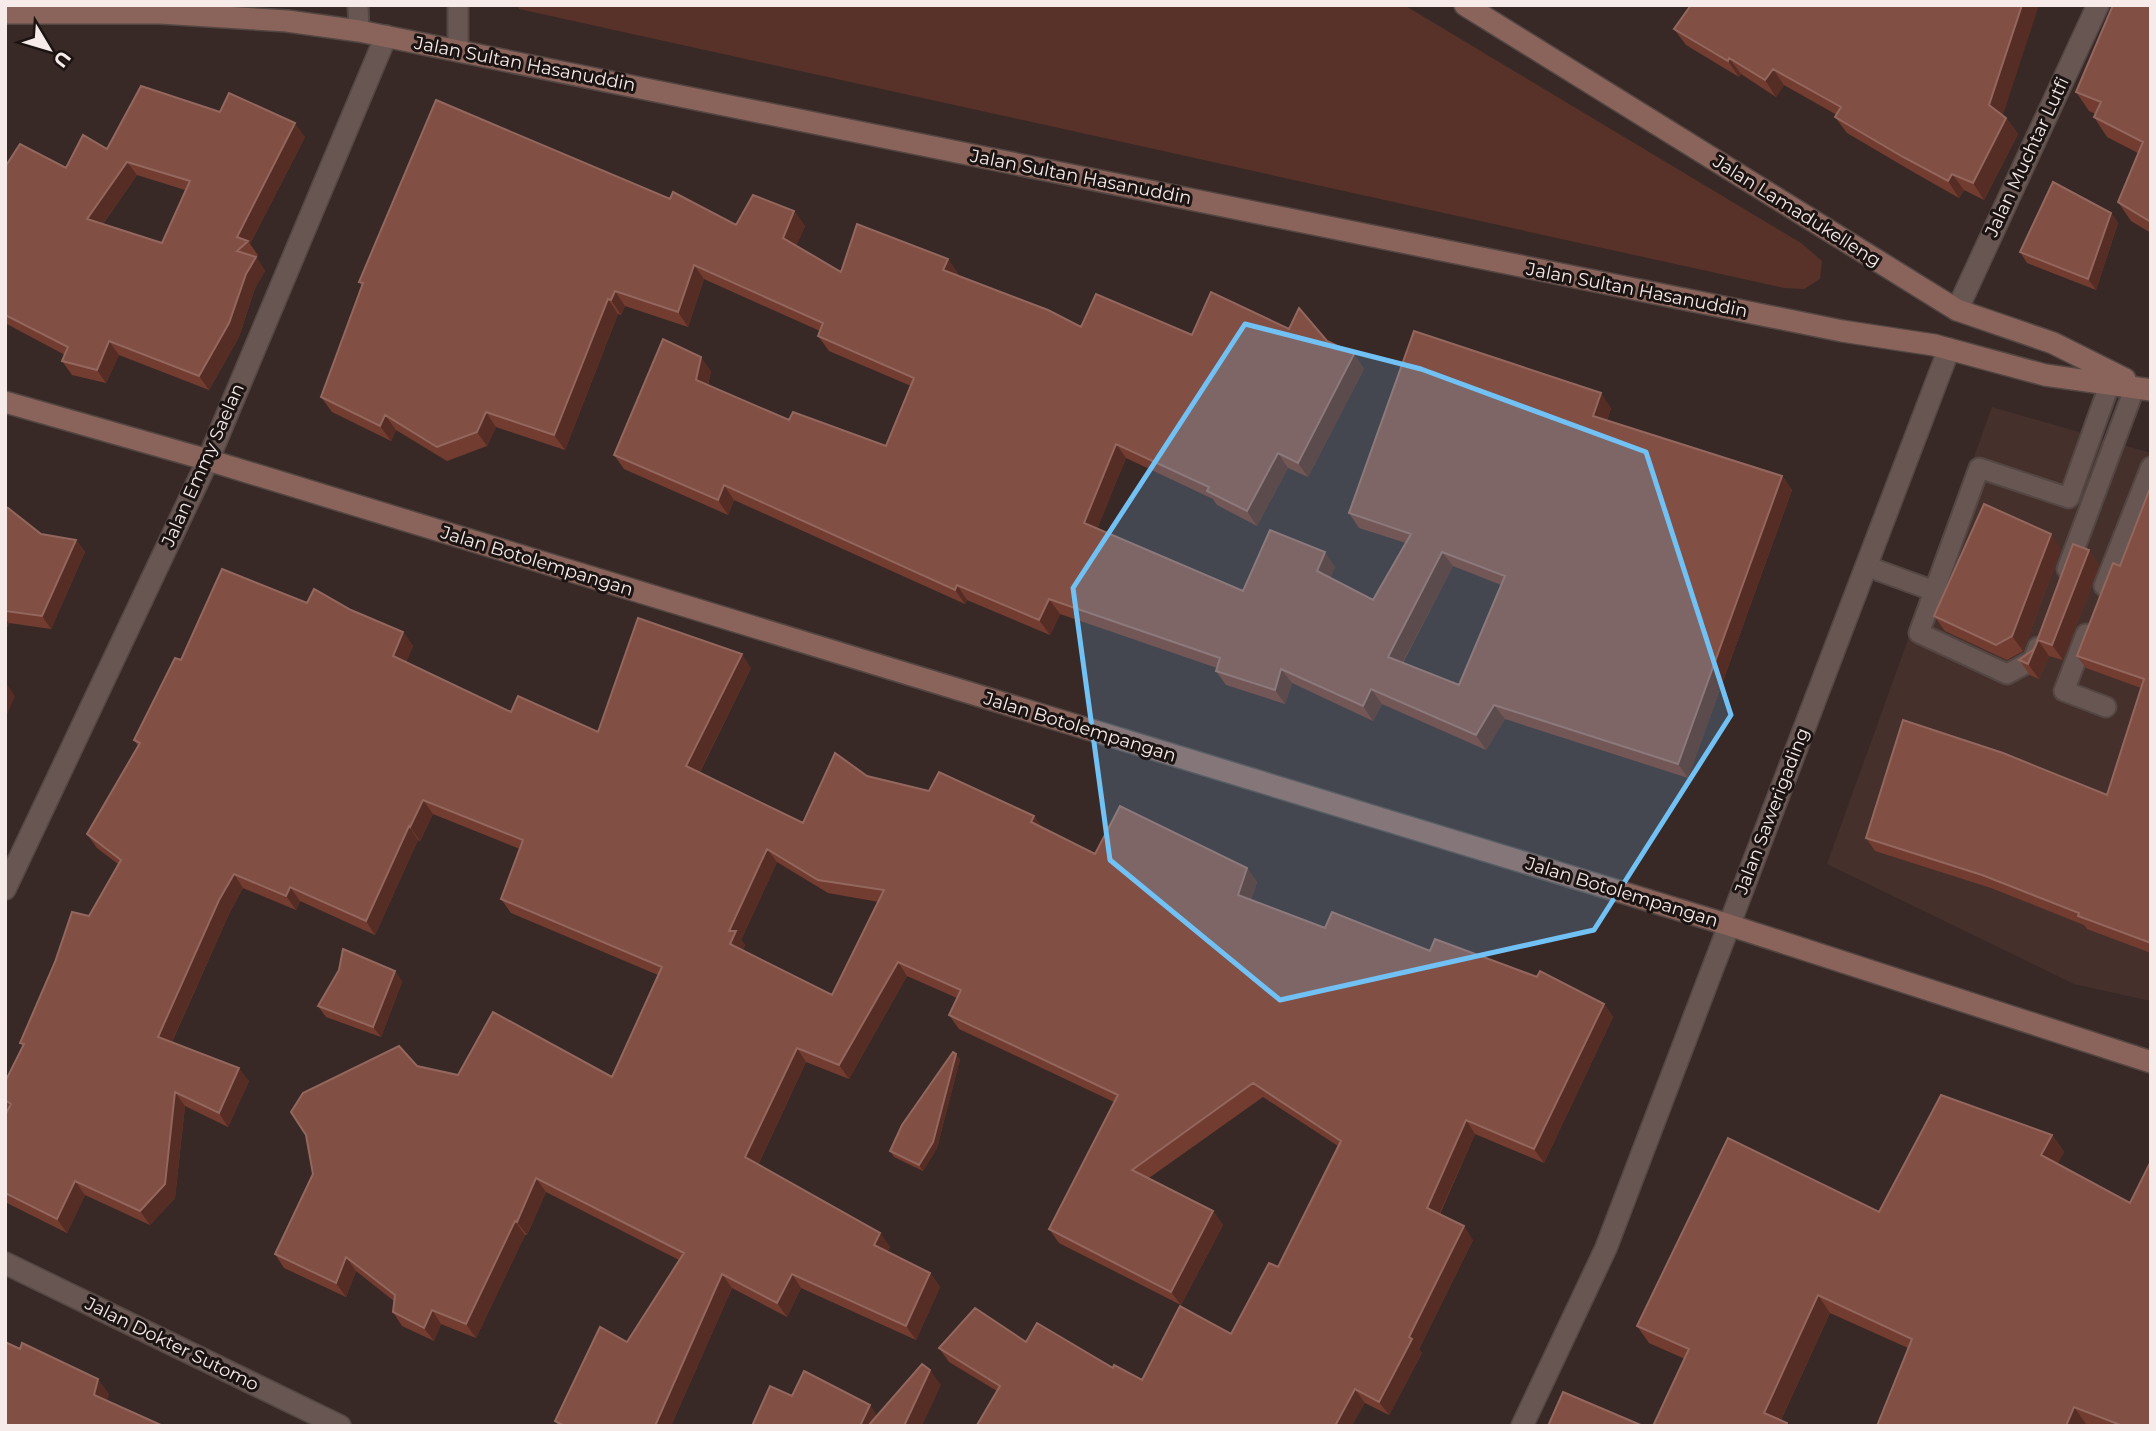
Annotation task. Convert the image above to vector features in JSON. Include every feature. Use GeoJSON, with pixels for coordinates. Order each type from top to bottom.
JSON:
{"type":"FeatureCollection","features":[{"type":"Feature","properties":{"kind":"street","name":"Jalan Lamadukelleng"},"geometry":{"type":"LineString","coordinates":[[1465,5],[1957,310],[2053,343],[2143,388]]}},
{"type":"Feature","properties":{"kind":"street","name":"Jalan Muchtar Lutfi"},"geometry":{"type":"LineString","coordinates":[[1957,310],[2098,5]]}},
{"type":"Feature","properties":{"kind":"street","name":"Jalan Sultan Hasanuddin"},"geometry":{"type":"LineString","coordinates":[[5,13],[73,9],[160,13],[274,20],[359,31],[1842,331],[1949,349],[2045,375],[2143,388]]}},
{"type":"Feature","properties":{"kind":"street","name":"Jalan Emmy Saelan"},"geometry":{"type":"LineString","coordinates":[[5,889],[208,460],[386,36]]}},
{"type":"Feature","properties":{"kind":"street","name":"Jalan Sawerigading"},"geometry":{"type":"LineString","coordinates":[[1522,1426],[1606,1248],[1949,349]]}},
{"type":"Feature","properties":{"kind":"street","name":"Jalan Botolempangan"},"geometry":{"type":"LineString","coordinates":[[5,402],[208,460],[1729,925],[2151,1062]]}},
{"type":"Feature","properties":{"kind":"street","name":"Jalan Dokter Sutomo"},"geometry":{"type":"LineString","coordinates":[[5,1263],[340,1426]]}},
{"type":"Feature","properties":{"kind":"lane"},"geometry":{"type":"LineString","coordinates":[[358,5],[359,31]]}},
{"type":"Feature","properties":{"kind":"lane"},"geometry":{"type":"LineString","coordinates":[[458,5],[458,51]]}},
{"type":"Feature","properties":{"kind":"lane"},"geometry":{"type":"LineString","coordinates":[[2043,634],[2033,660],[2007,674],[1919,633],[1979,468],[2069,498],[2110,383]]}},
{"type":"Feature","properties":{"kind":"lane"},"geometry":{"type":"LineString","coordinates":[[2062,582],[2143,388]]}},
{"type":"Feature","properties":{"kind":"lane"},"geometry":{"type":"LineString","coordinates":[[2106,707],[2064,691],[2151,467]]}},
{"type":"Feature","properties":{"kind":"lane"},"geometry":{"type":"LineString","coordinates":[[1866,566],[1934,591]]}},
{"type":"Feature","properties":{"kind":"highlighted area"},"geometry":{"type":"Polygon","coordinates":[[[1245,324],[1421,369],[1646,452],[1731,715],[1594,930],[1280,1000],[1110,860],[1073,588],[1245,324]]]}},
{"type":"Feature","properties":{"kind":"shaded area"},"geometry":{"type":"Polygon","coordinates":[[[518,5],[1404,5],[1801,243],[1822,261],[1820,279],[1804,289],[1784,288],[519,9],[518,5]]]}},
{"type":"Feature","properties":{"kind":"shaded area"},"geometry":{"type":"Polygon","coordinates":[[[1992,407],[2151,453],[2151,1001],[2074,984],[1827,864],[1992,407]]]}},
{"type":"Feature","properties":{"kind":"building"},"geometry":{"type":"Polygon","coordinates":[[[1691,5],[2022,5],[1989,105],[2006,118],[1973,183],[1952,174],[1948,181],[1835,117],[1841,107],[1773,69],[1765,80],[1674,29],[1691,5]]]}},
{"type":"Feature","properties":{"kind":"building"},"geometry":{"type":"Polygon","coordinates":[[[2113,5],[2151,5],[2151,222],[2118,202],[2143,142],[2094,117],[2101,102],[2076,92],[2113,5]]]}},
{"type":"Feature","properties":{"kind":"building"},"geometry":{"type":"Polygon","coordinates":[[[141,86],[220,112],[229,93],[295,123],[237,237],[248,241],[237,251],[256,257],[246,274],[229,323],[199,376],[109,341],[97,370],[62,361],[68,347],[5,315],[5,163],[7,164],[20,144],[66,168],[83,135],[107,149],[141,86]],[[127,162],[87,219],[162,243],[190,181],[127,162]]]}},
{"type":"Feature","properties":{"kind":"building"},"geometry":{"type":"Polygon","coordinates":[[[436,100],[670,199],[673,192],[736,225],[753,195],[794,211],[783,238],[841,272],[857,224],[948,259],[943,270],[1048,310],[1081,327],[1096,294],[1192,335],[1211,292],[1289,329],[1299,308],[1327,341],[1354,354],[1298,463],[1278,453],[1247,511],[1207,491],[1209,487],[1116,444],[1084,523],[1243,591],[1270,530],[1325,552],[1317,571],[1373,600],[1411,534],[1349,513],[1414,331],[1601,393],[1593,416],[1782,476],[1678,764],[1494,705],[1476,735],[1371,689],[1363,706],[1281,669],[1275,690],[1216,671],[1220,658],[1049,599],[1039,620],[957,585],[955,590],[724,485],[718,500],[614,455],[663,339],[701,357],[696,380],[789,420],[793,412],[886,446],[914,378],[818,336],[823,323],[694,265],[678,312],[615,291],[611,300],[608,299],[554,435],[486,412],[477,432],[437,447],[385,415],[380,426],[321,397],[363,283],[359,282],[436,100]],[[1442,552],[1388,657],[1459,685],[1505,576],[1442,552]]]}},
{"type":"Feature","properties":{"kind":"building"},"geometry":{"type":"Polygon","coordinates":[[[2053,182],[2111,213],[2088,279],[2020,252],[2053,182]]]}},
{"type":"Feature","properties":{"kind":"building"},"geometry":{"type":"Polygon","coordinates":[[[2149,491],[2151,943],[2078,916],[2079,913],[1982,875],[1866,838],[1903,720],[2003,753],[2107,795],[2144,679],[2077,656],[2113,563],[2120,566],[2149,491]]]}},
{"type":"Feature","properties":{"kind":"building"},"geometry":{"type":"Polygon","coordinates":[[[1984,504],[2051,534],[2012,636],[1996,645],[1934,616],[1984,504]]]}},
{"type":"Feature","properties":{"kind":"building"},"geometry":{"type":"Polygon","coordinates":[[[5,507],[41,534],[76,540],[42,616],[5,611],[5,507]]]}},
{"type":"Feature","properties":{"kind":"building"},"geometry":{"type":"Polygon","coordinates":[[[2073,544],[2089,550],[2052,645],[2038,640],[2028,664],[2019,660],[2034,649],[2073,544]]]}},
{"type":"Feature","properties":{"kind":"building"},"geometry":{"type":"Polygon","coordinates":[[[222,569],[307,603],[314,589],[351,610],[403,632],[393,656],[511,712],[518,696],[598,732],[638,618],[742,654],[686,766],[803,823],[835,753],[867,776],[929,791],[939,772],[1034,816],[1031,822],[1095,854],[1120,806],[1247,868],[1238,895],[1325,928],[1332,912],[1430,951],[1435,939],[1537,977],[1540,971],[1604,1004],[1534,1149],[1466,1120],[1427,1208],[1464,1226],[1409,1337],[1412,1339],[1379,1402],[1355,1389],[1335,1426],[978,1426],[1000,1386],[939,1348],[975,1308],[1026,1342],[1037,1323],[1113,1368],[1114,1365],[1142,1380],[1180,1306],[1231,1334],[1269,1263],[1278,1267],[1341,1141],[1253,1083],[1132,1170],[1213,1211],[1171,1292],[1049,1229],[1118,1095],[949,1015],[961,990],[898,962],[839,1065],[797,1048],[745,1157],[880,1233],[874,1245],[930,1273],[906,1326],[792,1274],[777,1303],[722,1274],[655,1426],[565,1426],[555,1421],[600,1327],[627,1342],[684,1253],[536,1178],[466,1324],[432,1310],[424,1328],[393,1312],[395,1295],[346,1257],[336,1283],[275,1254],[313,1174],[306,1135],[291,1112],[303,1093],[399,1046],[417,1066],[458,1075],[493,1012],[612,1077],[662,967],[501,899],[523,840],[423,800],[366,921],[290,887],[286,896],[234,874],[219,900],[158,1037],[239,1068],[219,1113],[175,1092],[165,1184],[140,1211],[75,1181],[57,1219],[5,1193],[5,1115],[11,1104],[5,1100],[5,1082],[24,1044],[20,1043],[55,962],[72,912],[89,916],[121,860],[87,834],[140,743],[134,740],[175,658],[181,660],[222,569]],[[767,849],[729,931],[736,931],[730,944],[832,995],[884,890],[818,880],[767,849]]]}},
{"type":"Feature","properties":{"kind":"building"},"geometry":{"type":"Polygon","coordinates":[[[343,949],[395,971],[373,1027],[318,1006],[339,970],[343,949]]]}},
{"type":"Feature","properties":{"kind":"building"},"geometry":{"type":"Polygon","coordinates":[[[953,1052],[956,1054],[933,1142],[919,1165],[890,1151],[902,1125],[953,1052]]]}},
{"type":"Feature","properties":{"kind":"building"},"geometry":{"type":"Polygon","coordinates":[[[1941,1095],[2052,1135],[2041,1155],[2130,1203],[2151,1161],[2151,1426],[2123,1426],[2074,1407],[2066,1426],[1877,1426],[1912,1339],[1818,1295],[1764,1413],[1787,1423],[1786,1426],[1653,1426],[1689,1349],[1637,1326],[1728,1138],[1879,1212],[1941,1095]]]}},
{"type":"Feature","properties":{"kind":"building"},"geometry":{"type":"Polygon","coordinates":[[[5,1342],[20,1349],[22,1343],[98,1379],[94,1395],[163,1426],[5,1426],[5,1342]]]}},
{"type":"Feature","properties":{"kind":"building"},"geometry":{"type":"Polygon","coordinates":[[[922,1364],[930,1370],[904,1426],[868,1426],[922,1364]]]}},
{"type":"Feature","properties":{"kind":"building"},"geometry":{"type":"Polygon","coordinates":[[[804,1371],[870,1405],[860,1426],[752,1426],[770,1386],[792,1396],[804,1371]]]}},
{"type":"Feature","properties":{"kind":"building"},"geometry":{"type":"Polygon","coordinates":[[[1563,1392],[1643,1426],[1548,1426],[1563,1392]]]}}]}
